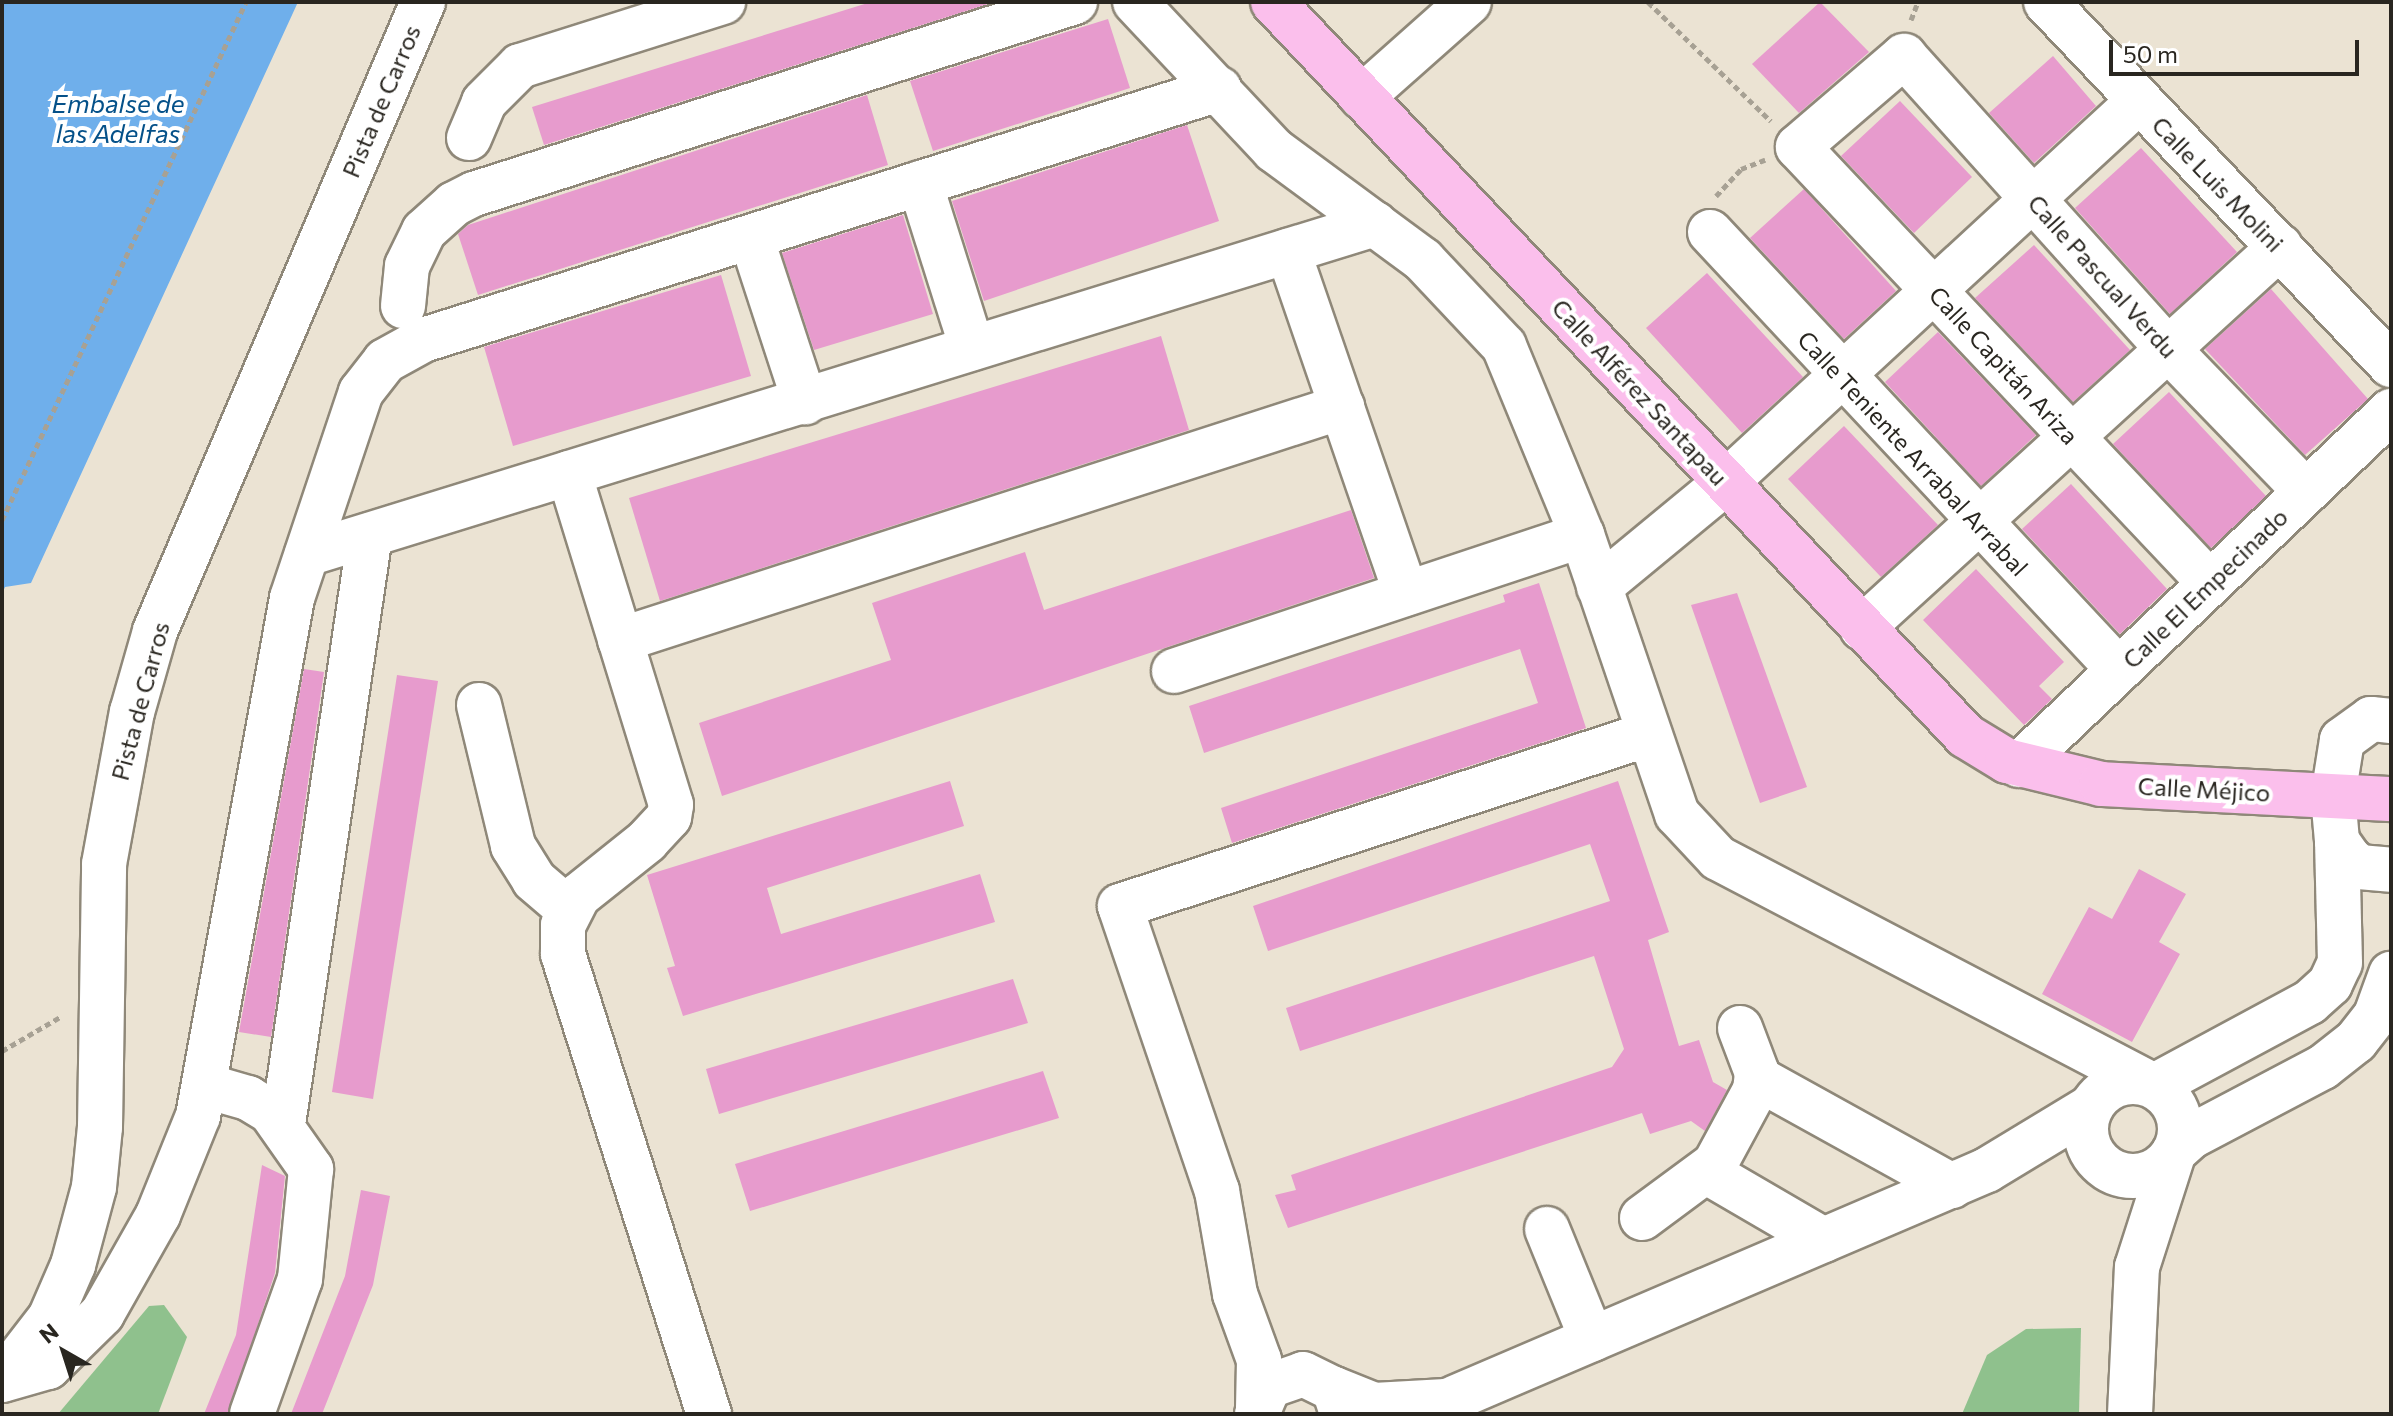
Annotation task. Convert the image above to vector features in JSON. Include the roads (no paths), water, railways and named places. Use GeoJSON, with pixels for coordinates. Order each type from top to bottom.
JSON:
{"type":"FeatureCollection","features":[{"type":"Feature","properties":{"kind":"main road","name":"Calle Alférez Santapau"},"geometry":{"type":"LineString","coordinates":[[1273,2],[1949,722],[1986,750],[2019,765]]}},
{"type":"Feature","properties":{"kind":"main road","name":"Calle Méjico"},"geometry":{"type":"LineString","coordinates":[[2019,765],[2101,784],[2391,799]]}},
{"type":"Feature","properties":{"kind":"street","name":"Pista de Carros"},"geometry":{"type":"LineString","coordinates":[[2,1380],[50,1318],[73,1265],[94,1187],[104,864],[132,712],[155,631],[423,2]]}},
{"type":"Feature","properties":{"kind":"street"},"geometry":{"type":"LineString","coordinates":[[469,138],[484,102],[520,66],[723,2]]}},
{"type":"Feature","properties":{"kind":"street"},"geometry":{"type":"LineString","coordinates":[[1135,2],[1306,178],[1423,260],[1504,346],[1582,535],[1677,814],[1718,858],[2036,1028],[2154,1086],[2167,1096],[2180,1123],[2137,1267],[2130,1414]]}},
{"type":"Feature","properties":{"kind":"street"},"geometry":{"type":"LineString","coordinates":[[1362,97],[1469,2]]}},
{"type":"Feature","properties":{"kind":"street","name":"Calle Luis Molini"},"geometry":{"type":"LineString","coordinates":[[2046,2],[2391,365]]}},
{"type":"Feature","properties":{"kind":"street"},"geometry":{"type":"LineString","coordinates":[[403,306],[407,266],[424,231],[454,204],[474,194],[1051,6]]}},
{"type":"Feature","properties":{"kind":"street","name":"Calle Pascual Verdu"},"geometry":{"type":"LineString","coordinates":[[1798,147],[1904,56],[2169,350],[2306,492]]}},
{"type":"Feature","properties":{"kind":"street"},"geometry":{"type":"LineString","coordinates":[[2,1380],[48,1367],[102,1314],[158,1215],[206,1086],[292,598],[361,392],[385,361],[423,340],[1219,89]]}},
{"type":"Feature","properties":{"kind":"street"},"geometry":{"type":"LineString","coordinates":[[1599,587],[1725,483],[2139,101]]}},
{"type":"Feature","properties":{"kind":"street","name":"Calle Capitán Ariza"},"geometry":{"type":"LineString","coordinates":[[1798,147],[2210,583]]}},
{"type":"Feature","properties":{"kind":"street"},"geometry":{"type":"LineString","coordinates":[[920,183],[972,348]]}},
{"type":"Feature","properties":{"kind":"street"},"geometry":{"type":"LineString","coordinates":[[307,554],[1375,224]]}},
{"type":"Feature","properties":{"kind":"street","name":"Calle Teniente Arrabal Arrabal"},"geometry":{"type":"LineString","coordinates":[[1710,232],[1976,523],[2119,670]]}},
{"type":"Feature","properties":{"kind":"street"},"geometry":{"type":"LineString","coordinates":[[751,237],[805,402]]}},
{"type":"Feature","properties":{"kind":"street"},"geometry":{"type":"LineString","coordinates":[[1862,628],[2280,247]]}},
{"type":"Feature","properties":{"kind":"street"},"geometry":{"type":"LineString","coordinates":[[1288,251],[1406,593]]}},
{"type":"Feature","properties":{"kind":"street"},"geometry":{"type":"LineString","coordinates":[[620,640],[1342,407]]}},
{"type":"Feature","properties":{"kind":"street","name":"Calle El Empecinado"},"geometry":{"type":"LineString","coordinates":[[2019,765],[2391,411]]}},
{"type":"Feature","properties":{"kind":"street"},"geometry":{"type":"LineString","coordinates":[[569,473],[669,794],[669,817],[568,909],[563,954],[707,1413]]}},
{"type":"Feature","properties":{"kind":"street"},"geometry":{"type":"LineString","coordinates":[[283,1124],[370,535]]}},
{"type":"Feature","properties":{"kind":"street"},"geometry":{"type":"LineString","coordinates":[[1174,671],[1582,535]]}},
{"type":"Feature","properties":{"kind":"street"},"geometry":{"type":"LineString","coordinates":[[479,705],[513,846],[534,880],[568,909]]}},
{"type":"Feature","properties":{"kind":"street"},"geometry":{"type":"LineString","coordinates":[[1258,1411],[1269,1386],[1291,1374],[1334,1395],[1374,1405],[1432,1408],[1969,1178],[2093,1105],[2121,1083],[2154,1086],[2310,1002],[2330,984],[2340,963],[2333,796],[2342,740],[2371,719],[2391,721]]}},
{"type":"Feature","properties":{"kind":"street"},"geometry":{"type":"LineString","coordinates":[[1258,1411],[1259,1360],[1235,1294],[1217,1191],[1120,906],[1649,734]]}},
{"type":"Feature","properties":{"kind":"street"},"geometry":{"type":"LineString","coordinates":[[2337,841],[2359,867],[2391,870]]}},
{"type":"Feature","properties":{"kind":"street"},"geometry":{"type":"LineString","coordinates":[[1740,1028],[1757,1078],[1969,1178],[2067,1161],[2146,1174],[2192,1136],[2323,1067],[2356,1041],[2376,1015],[2391,974]]}},
{"type":"Feature","properties":{"kind":"street"},"geometry":{"type":"LineString","coordinates":[[2036,1028],[2068,1063],[2093,1105],[2086,1134],[2110,1170],[2137,1267]]}},
{"type":"Feature","properties":{"kind":"street"},"geometry":{"type":"LineString","coordinates":[[1642,1218],[1707,1172],[1757,1078]]}},
{"type":"Feature","properties":{"kind":"street"},"geometry":{"type":"LineString","coordinates":[[206,1086],[248,1098],[283,1124],[311,1169],[306,1242],[291,1312],[252,1414]]}},
{"type":"Feature","properties":{"kind":"street"},"geometry":{"type":"LineString","coordinates":[[1707,1172],[1824,1240]]}},
{"type":"Feature","properties":{"kind":"street"},"geometry":{"type":"LineString","coordinates":[[1547,1229],[1592,1339]]}},
{"type":"Feature","properties":{"kind":"street"},"geometry":{"type":"LineString","coordinates":[[1244,1315],[1267,1342],[1334,1395]]}},
{"type":"Feature","properties":{"kind":"water","name":"Embalse de las Adelfas"},"geometry":{"type":"Polygon","coordinates":[[[2,2],[298,2],[31,583],[5,587],[2,594],[2,2]]]}}]}
